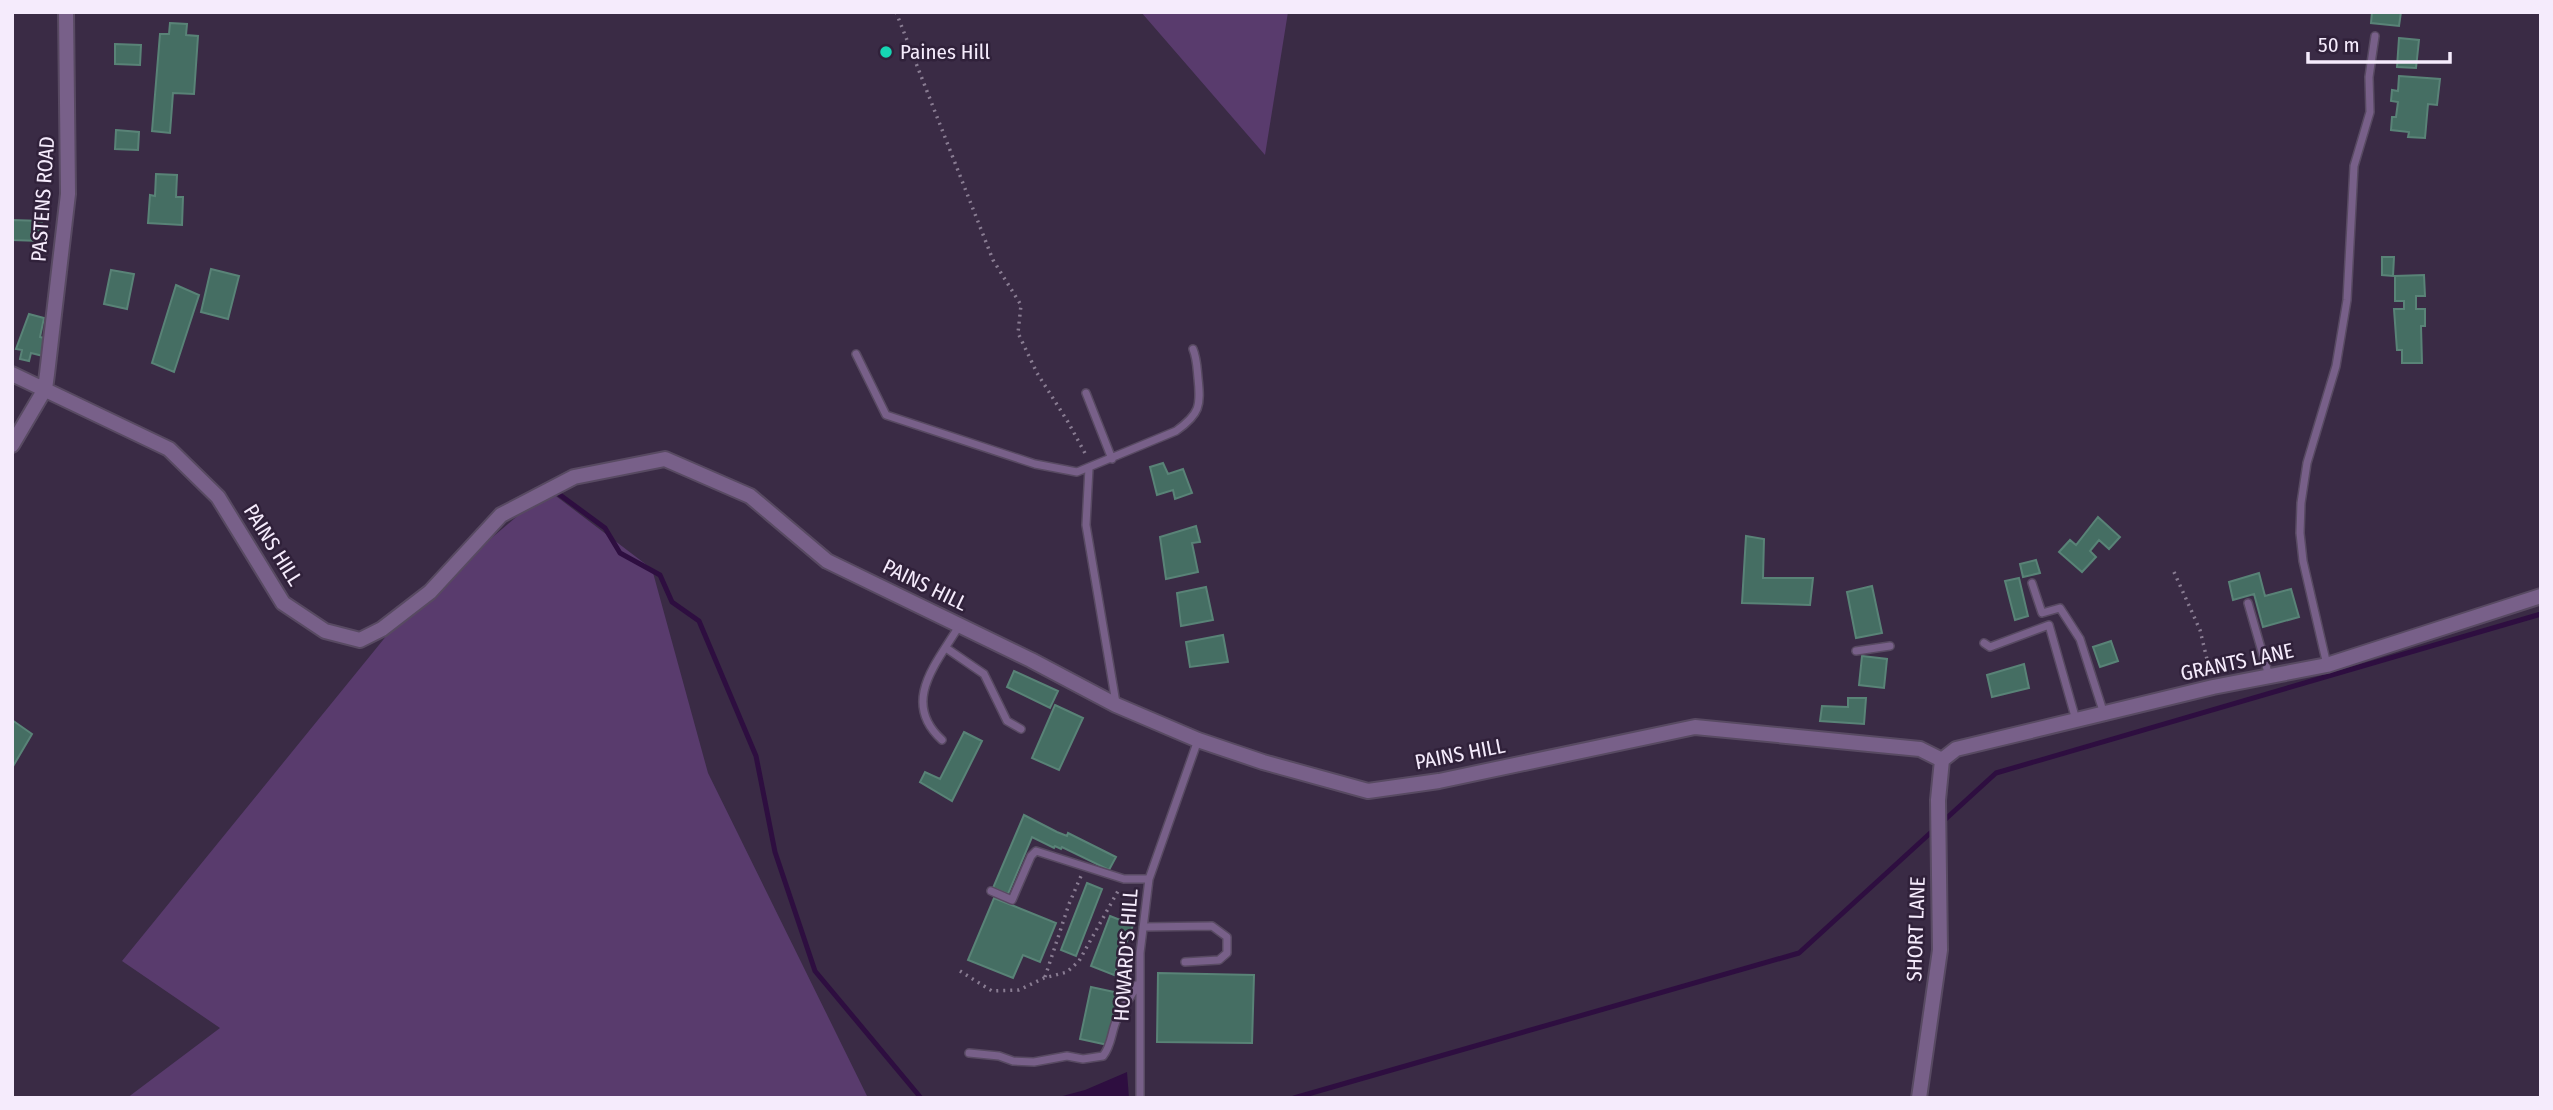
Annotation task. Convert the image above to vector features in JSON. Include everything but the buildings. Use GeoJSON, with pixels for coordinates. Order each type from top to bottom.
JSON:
{"type":"FeatureCollection","features":[{"type":"Feature","properties":{"kind":"street","name":"PASTENS ROAD"},"geometry":{"type":"LineString","coordinates":[[45,389],[68,194],[66,12]]}},
{"type":"Feature","properties":{"kind":"street","name":"PAINS HILL"},"geometry":{"type":"LineString","coordinates":[[12,374],[169,449],[218,497],[283,603],[324,631],[360,640],[382,629],[430,592],[501,515],[574,477],[665,459],[750,496],[827,561],[1116,705],[1198,740],[1263,762],[1368,791],[1439,781],[1695,727],[1909,748],[1941,760]]}},
{"type":"Feature","properties":{"kind":"street"},"geometry":{"type":"LineString","coordinates":[[12,445],[45,389]]}},
{"type":"Feature","properties":{"kind":"street","name":"GRANTS LANE"},"geometry":{"type":"LineString","coordinates":[[1941,760],[1956,749],[2213,687],[2328,665],[2541,597]]}},
{"type":"Feature","properties":{"kind":"street","name":"SHORT LANE"},"geometry":{"type":"LineString","coordinates":[[1919,1098],[1940,950],[1938,800],[1941,760]]}},
{"type":"Feature","properties":{"kind":"lane"},"geometry":{"type":"LineString","coordinates":[[2328,665],[2303,561],[2301,503],[2307,463],[2336,366],[2347,300],[2354,166],[2370,112],[2369,78],[2375,36]]}},
{"type":"Feature","properties":{"kind":"lane"},"geometry":{"type":"LineString","coordinates":[[856,354],[886,415],[1035,464],[1077,472],[1176,431],[1190,422],[1201,402],[1193,349]]}},
{"type":"Feature","properties":{"kind":"lane"},"geometry":{"type":"LineString","coordinates":[[1086,393],[1112,459]]}},
{"type":"Feature","properties":{"kind":"lane"},"geometry":{"type":"LineString","coordinates":[[1089,468],[1086,525],[1116,705]]}},
{"type":"Feature","properties":{"kind":"lane"},"geometry":{"type":"LineString","coordinates":[[2032,583],[2042,613],[2060,608],[2080,639],[2104,714]]}},
{"type":"Feature","properties":{"kind":"lane"},"geometry":{"type":"LineString","coordinates":[[2248,603],[2269,676]]}},
{"type":"Feature","properties":{"kind":"lane"},"geometry":{"type":"LineString","coordinates":[[942,740],[933,732],[927,721],[921,700],[930,676],[960,625]]}},
{"type":"Feature","properties":{"kind":"lane"},"geometry":{"type":"LineString","coordinates":[[1984,643],[1990,647],[2049,625],[2076,720]]}},
{"type":"Feature","properties":{"kind":"lane"},"geometry":{"type":"LineString","coordinates":[[1856,651],[1890,646]]}},
{"type":"Feature","properties":{"kind":"lane"},"geometry":{"type":"LineString","coordinates":[[946,648],[984,674],[1007,721],[1021,729]]}},
{"type":"Feature","properties":{"kind":"lane","name":"HOWARD'S HILL"},"geometry":{"type":"LineString","coordinates":[[1140,1098],[1139,980],[1149,879],[1198,740]]}},
{"type":"Feature","properties":{"kind":"lane"},"geometry":{"type":"LineString","coordinates":[[991,891],[1012,900],[1031,856],[1037,851],[1047,852],[1124,880],[1149,879]]}},
{"type":"Feature","properties":{"kind":"lane"},"geometry":{"type":"LineString","coordinates":[[1143,927],[1212,926],[1227,937],[1227,953],[1219,960],[1185,962]]}},
{"type":"Feature","properties":{"kind":"lane"},"geometry":{"type":"LineString","coordinates":[[969,1052],[1034,1062],[1067,1056],[1083,1059],[1103,1056],[1109,1049],[1117,1018],[1132,998],[1139,980]]}},
{"type":"Feature","properties":{"kind":"path"},"geometry":{"type":"LineString","coordinates":[[896,12],[993,260],[1021,305],[1018,333],[1037,373],[1085,451],[1089,468]]}},
{"type":"Feature","properties":{"kind":"path"},"geometry":{"type":"LineString","coordinates":[[2174,572],[2200,630],[2213,687]]}},
{"type":"Feature","properties":{"kind":"path"},"geometry":{"type":"LineString","coordinates":[[1044,978],[1069,904],[1085,868]]}},
{"type":"Feature","properties":{"kind":"path"},"geometry":{"type":"LineString","coordinates":[[960,971],[992,991],[1018,990],[1044,978],[1067,972],[1079,961],[1124,880]]}},
{"type":"Feature","properties":{"kind":"shaded area"},"geometry":{"type":"Polygon","coordinates":[[[1141,12],[1288,12],[1265,155],[1141,12]]]}},
{"type":"Feature","properties":{"kind":"shaded area"},"geometry":{"type":"Polygon","coordinates":[[[548,490],[652,569],[708,773],[868,1098],[127,1098],[220,1028],[122,961],[409,608],[548,490]]]}},
{"type":"Feature","properties":{"kind":"shaded area"},"geometry":{"type":"Polygon","coordinates":[[[1127,1072],[1129,1098],[1055,1098],[1085,1090],[1127,1072]]]}},
{"type":"Feature","properties":{"kind":"waterway"},"geometry":{"type":"LineString","coordinates":[[556,492],[605,528],[620,553],[660,575],[672,602],[699,621],[756,756],[775,852],[815,971],[921,1098]]}},
{"type":"Feature","properties":{"kind":"waterway"},"geometry":{"type":"LineString","coordinates":[[1294,1098],[1799,953],[1996,773],[2541,614]]}},
{"type":"Feature","properties":{"kind":"place","name":"Paines Hill"},"geometry":{"type":"Point","coordinates":[886,52]}}]}
